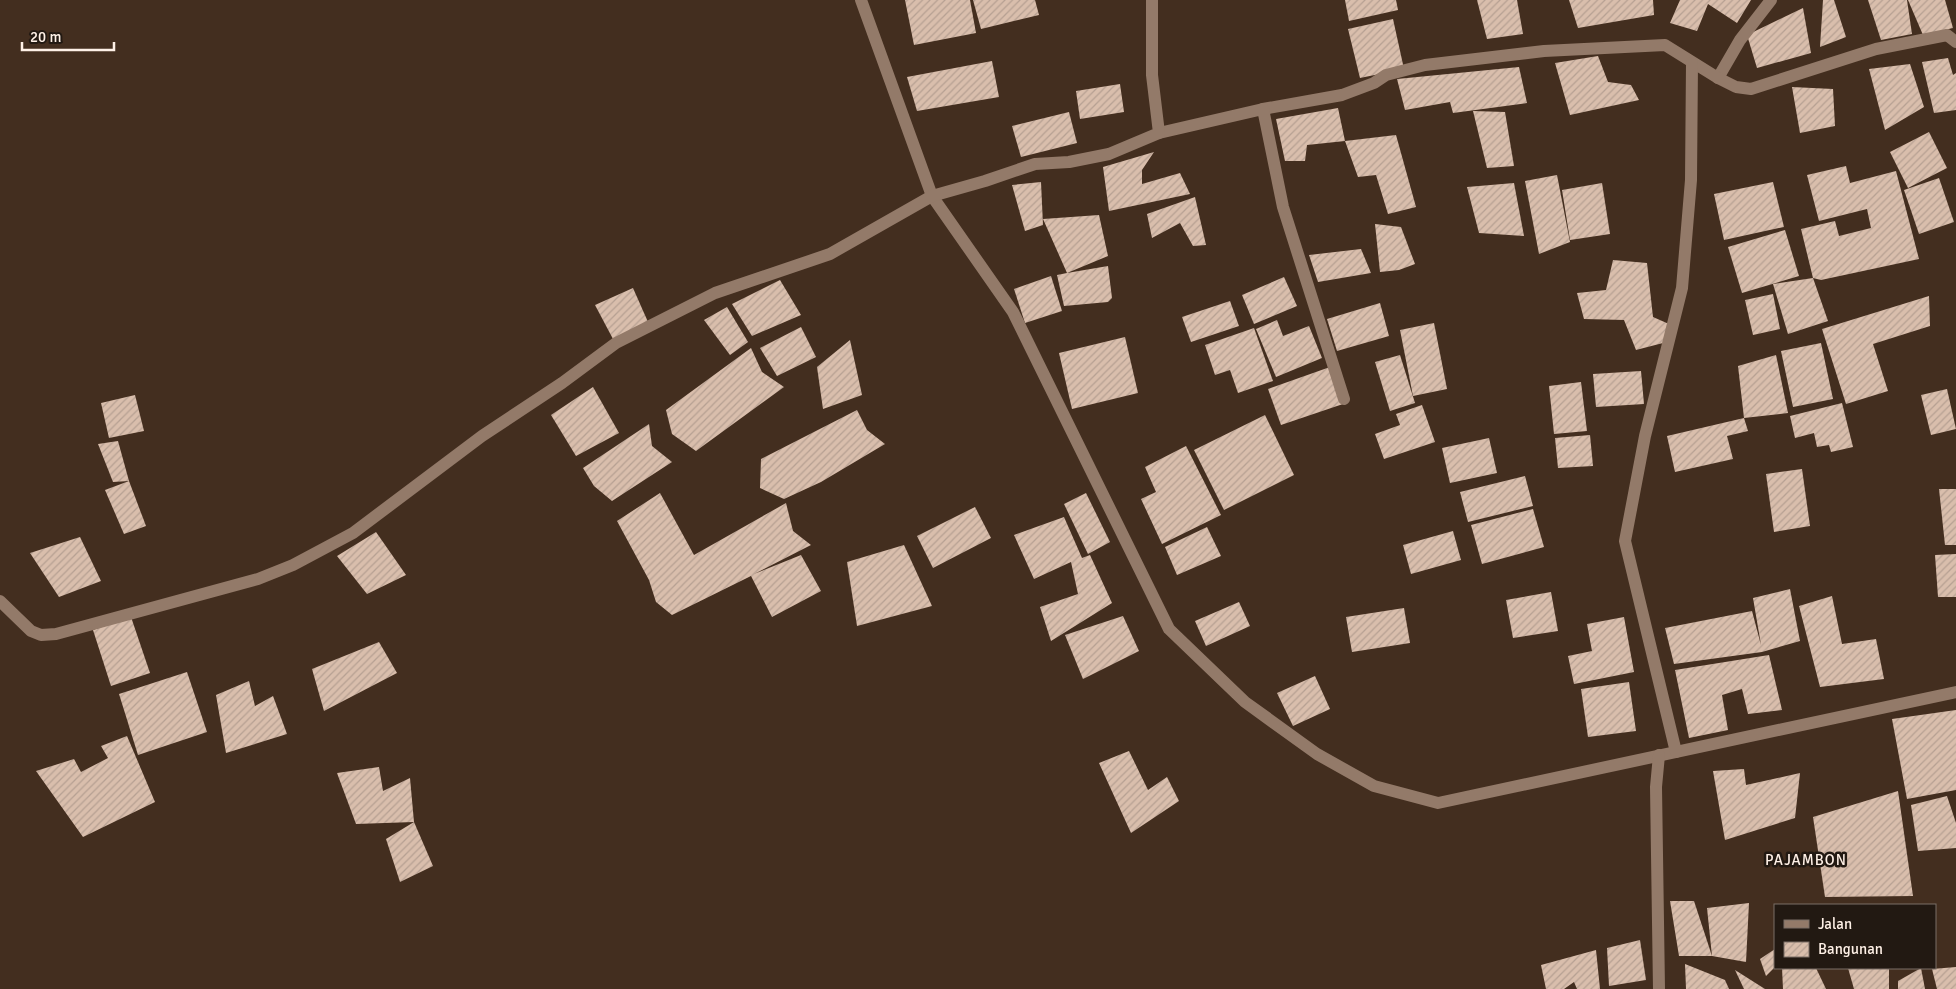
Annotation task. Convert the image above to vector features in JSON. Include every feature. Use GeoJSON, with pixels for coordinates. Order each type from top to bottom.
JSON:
{"type":"FeatureCollection","features":[{"type":"Feature","properties":{"kind":"street"},"geometry":{"type":"LineString","coordinates":[[861,0],[932,196],[1013,312],[1169,629],[1245,702],[1317,754],[1374,786],[1438,803],[1956,692]]}},
{"type":"Feature","properties":{"kind":"street"},"geometry":{"type":"LineString","coordinates":[[1152,0],[1152,75],[1159,134]]}},
{"type":"Feature","properties":{"kind":"street"},"geometry":{"type":"LineString","coordinates":[[1718,78],[1740,40],[1771,0]]}},
{"type":"Feature","properties":{"kind":"street"},"geometry":{"type":"LineString","coordinates":[[0,601],[32,631],[41,635],[56,634],[250,581],[293,564],[353,533],[482,436],[562,383],[616,343],[715,293],[830,254],[932,196],[1035,164],[1069,162],[1109,154],[1159,134],[1263,109],[1342,95],[1374,83],[1386,75],[1425,65],[1544,51],[1665,45],[1718,78],[1736,87],[1752,89],[1876,49],[1947,36],[1956,42]]}},
{"type":"Feature","properties":{"kind":"street"},"geometry":{"type":"LineString","coordinates":[[1676,752],[1625,541],[1645,436],[1682,288],[1690,180],[1692,63]]}},
{"type":"Feature","properties":{"kind":"street"},"geometry":{"type":"LineString","coordinates":[[1263,109],[1283,207],[1344,399]]}},
{"type":"Feature","properties":{"kind":"street"},"geometry":{"type":"LineString","coordinates":[[1659,756],[1656,787],[1659,989]]}},
{"type":"Feature","properties":{"kind":"building"},"geometry":{"type":"Polygon","coordinates":[[[905,0],[970,0],[976,33],[914,45],[905,0]]]}},
{"type":"Feature","properties":{"kind":"building"},"geometry":{"type":"Polygon","coordinates":[[[973,0],[1035,0],[1039,15],[981,29],[973,0]]]}},
{"type":"Feature","properties":{"kind":"building"},"geometry":{"type":"Polygon","coordinates":[[[1345,0],[1396,0],[1398,10],[1349,21],[1345,0]]]}},
{"type":"Feature","properties":{"kind":"building"},"geometry":{"type":"Polygon","coordinates":[[[1477,0],[1517,0],[1523,34],[1487,39],[1477,0]]]}},
{"type":"Feature","properties":{"kind":"building"},"geometry":{"type":"Polygon","coordinates":[[[1569,0],[1653,0],[1654,15],[1578,28],[1569,0]]]}},
{"type":"Feature","properties":{"kind":"building"},"geometry":{"type":"Polygon","coordinates":[[[1680,0],[1751,0],[1737,23],[1708,4],[1697,31],[1670,23],[1680,0]]]}},
{"type":"Feature","properties":{"kind":"building"},"geometry":{"type":"Polygon","coordinates":[[[1823,0],[1834,0],[1846,37],[1820,47],[1823,0]]]}},
{"type":"Feature","properties":{"kind":"building"},"geometry":{"type":"Polygon","coordinates":[[[1868,0],[1907,0],[1912,34],[1881,40],[1868,0]]]}},
{"type":"Feature","properties":{"kind":"building"},"geometry":{"type":"Polygon","coordinates":[[[1908,0],[1945,0],[1953,28],[1923,35],[1908,0]]]}},
{"type":"Feature","properties":{"kind":"building"},"geometry":{"type":"Polygon","coordinates":[[[1803,8],[1811,53],[1757,68],[1747,35],[1803,8]]]}},
{"type":"Feature","properties":{"kind":"building"},"geometry":{"type":"Polygon","coordinates":[[[1393,19],[1404,69],[1360,78],[1348,29],[1393,19]]]}},
{"type":"Feature","properties":{"kind":"building"},"geometry":{"type":"Polygon","coordinates":[[[1598,56],[1608,82],[1631,85],[1639,100],[1570,115],[1555,63],[1598,56]]]}},
{"type":"Feature","properties":{"kind":"building"},"geometry":{"type":"Polygon","coordinates":[[[1948,58],[1953,75],[1956,73],[1956,110],[1934,113],[1922,62],[1948,58]]]}},
{"type":"Feature","properties":{"kind":"building"},"geometry":{"type":"Polygon","coordinates":[[[992,61],[999,97],[917,111],[907,77],[992,61]]]}},
{"type":"Feature","properties":{"kind":"building"},"geometry":{"type":"Polygon","coordinates":[[[1910,64],[1924,107],[1885,130],[1869,69],[1910,64]]]}},
{"type":"Feature","properties":{"kind":"building"},"geometry":{"type":"Polygon","coordinates":[[[1519,67],[1527,103],[1453,113],[1450,102],[1405,110],[1397,79],[1519,67]]]}},
{"type":"Feature","properties":{"kind":"building"},"geometry":{"type":"Polygon","coordinates":[[[1120,84],[1124,112],[1080,119],[1076,91],[1120,84]]]}},
{"type":"Feature","properties":{"kind":"building"},"geometry":{"type":"Polygon","coordinates":[[[1792,87],[1833,89],[1835,126],[1800,133],[1792,87]]]}},
{"type":"Feature","properties":{"kind":"building"},"geometry":{"type":"Polygon","coordinates":[[[1338,108],[1345,141],[1307,145],[1305,161],[1285,161],[1276,119],[1338,108]]]}},
{"type":"Feature","properties":{"kind":"building"},"geometry":{"type":"Polygon","coordinates":[[[1473,111],[1505,112],[1514,166],[1487,168],[1473,111]]]}},
{"type":"Feature","properties":{"kind":"building"},"geometry":{"type":"Polygon","coordinates":[[[1069,112],[1077,143],[1021,157],[1012,126],[1069,112]]]}},
{"type":"Feature","properties":{"kind":"building"},"geometry":{"type":"Polygon","coordinates":[[[1929,132],[1947,168],[1908,188],[1890,152],[1929,132]]]}},
{"type":"Feature","properties":{"kind":"building"},"geometry":{"type":"Polygon","coordinates":[[[1396,135],[1416,207],[1388,214],[1376,175],[1358,177],[1345,141],[1396,135]]]}},
{"type":"Feature","properties":{"kind":"building"},"geometry":{"type":"Polygon","coordinates":[[[1154,152],[1142,170],[1142,184],[1180,173],[1190,194],[1109,211],[1103,167],[1154,152]]]}},
{"type":"Feature","properties":{"kind":"building"},"geometry":{"type":"Polygon","coordinates":[[[1846,166],[1850,183],[1896,171],[1919,259],[1821,280],[1813,278],[1801,229],[1835,221],[1839,236],[1871,228],[1867,209],[1819,221],[1807,175],[1846,166]]]}},
{"type":"Feature","properties":{"kind":"building"},"geometry":{"type":"Polygon","coordinates":[[[1557,175],[1570,242],[1539,254],[1525,181],[1557,175]]]}},
{"type":"Feature","properties":{"kind":"building"},"geometry":{"type":"Polygon","coordinates":[[[1939,178],[1954,222],[1919,234],[1904,190],[1939,178]]]}},
{"type":"Feature","properties":{"kind":"building"},"geometry":{"type":"Polygon","coordinates":[[[1041,182],[1043,225],[1025,231],[1012,185],[1041,182]]]}},
{"type":"Feature","properties":{"kind":"building"},"geometry":{"type":"Polygon","coordinates":[[[1773,182],[1784,227],[1724,240],[1714,194],[1773,182]]]}},
{"type":"Feature","properties":{"kind":"building"},"geometry":{"type":"Polygon","coordinates":[[[1514,183],[1524,236],[1479,233],[1467,187],[1514,183]]]}},
{"type":"Feature","properties":{"kind":"building"},"geometry":{"type":"Polygon","coordinates":[[[1602,183],[1610,234],[1570,240],[1562,190],[1602,183]]]}},
{"type":"Feature","properties":{"kind":"building"},"geometry":{"type":"Polygon","coordinates":[[[1195,197],[1206,245],[1193,246],[1180,223],[1152,238],[1147,214],[1195,197]]]}},
{"type":"Feature","properties":{"kind":"building"},"geometry":{"type":"Polygon","coordinates":[[[1099,215],[1108,256],[1067,273],[1043,219],[1099,215]]]}},
{"type":"Feature","properties":{"kind":"building"},"geometry":{"type":"Polygon","coordinates":[[[1375,224],[1401,227],[1415,264],[1399,270],[1380,272],[1375,224]]]}},
{"type":"Feature","properties":{"kind":"building"},"geometry":{"type":"Polygon","coordinates":[[[1785,230],[1799,276],[1742,293],[1728,247],[1785,230]]]}},
{"type":"Feature","properties":{"kind":"building"},"geometry":{"type":"Polygon","coordinates":[[[1361,249],[1371,273],[1318,282],[1309,255],[1361,249]]]}},
{"type":"Feature","properties":{"kind":"building"},"geometry":{"type":"Polygon","coordinates":[[[1613,260],[1647,263],[1653,317],[1669,324],[1663,343],[1636,350],[1624,320],[1584,319],[1577,293],[1606,290],[1613,260]]]}},
{"type":"Feature","properties":{"kind":"building"},"geometry":{"type":"Polygon","coordinates":[[[1108,266],[1112,298],[1108,302],[1064,306],[1057,275],[1108,266]]]}},
{"type":"Feature","properties":{"kind":"building"},"geometry":{"type":"Polygon","coordinates":[[[1051,276],[1062,311],[1025,323],[1014,289],[1051,276]]]}},
{"type":"Feature","properties":{"kind":"building"},"geometry":{"type":"Polygon","coordinates":[[[1284,277],[1297,306],[1254,324],[1242,295],[1284,277]]]}},
{"type":"Feature","properties":{"kind":"building"},"geometry":{"type":"Polygon","coordinates":[[[1813,278],[1828,321],[1788,334],[1773,284],[1813,278]]]}},
{"type":"Feature","properties":{"kind":"building"},"geometry":{"type":"Polygon","coordinates":[[[780,280],[801,315],[752,336],[732,304],[780,280]]]}},
{"type":"Feature","properties":{"kind":"building"},"geometry":{"type":"Polygon","coordinates":[[[633,288],[648,322],[613,339],[595,305],[633,288]]]}},
{"type":"Feature","properties":{"kind":"building"},"geometry":{"type":"Polygon","coordinates":[[[1773,294],[1780,329],[1753,335],[1745,300],[1773,294]]]}},
{"type":"Feature","properties":{"kind":"building"},"geometry":{"type":"Polygon","coordinates":[[[1929,296],[1930,326],[1873,344],[1888,391],[1846,404],[1822,329],[1929,296]]]}},
{"type":"Feature","properties":{"kind":"building"},"geometry":{"type":"Polygon","coordinates":[[[1230,301],[1239,326],[1191,342],[1182,317],[1230,301]]]}},
{"type":"Feature","properties":{"kind":"building"},"geometry":{"type":"Polygon","coordinates":[[[1380,303],[1389,336],[1337,351],[1327,319],[1380,303]]]}},
{"type":"Feature","properties":{"kind":"building"},"geometry":{"type":"Polygon","coordinates":[[[727,307],[748,342],[730,355],[704,320],[727,307]]]}},
{"type":"Feature","properties":{"kind":"building"},"geometry":{"type":"Polygon","coordinates":[[[1277,320],[1283,336],[1309,326],[1322,358],[1276,377],[1256,329],[1277,320]]]}},
{"type":"Feature","properties":{"kind":"building"},"geometry":{"type":"Polygon","coordinates":[[[1434,323],[1447,389],[1413,396],[1400,330],[1434,323]]]}},
{"type":"Feature","properties":{"kind":"building"},"geometry":{"type":"Polygon","coordinates":[[[801,327],[816,357],[777,376],[760,348],[801,327]]]}},
{"type":"Feature","properties":{"kind":"building"},"geometry":{"type":"Polygon","coordinates":[[[1254,328],[1273,381],[1238,393],[1230,370],[1215,375],[1205,345],[1254,328]]]}},
{"type":"Feature","properties":{"kind":"building"},"geometry":{"type":"Polygon","coordinates":[[[1125,337],[1138,393],[1072,409],[1059,353],[1125,337]]]}},
{"type":"Feature","properties":{"kind":"building"},"geometry":{"type":"Polygon","coordinates":[[[850,340],[862,395],[823,409],[817,367],[850,340]]]}},
{"type":"Feature","properties":{"kind":"building"},"geometry":{"type":"Polygon","coordinates":[[[1821,343],[1833,399],[1793,407],[1781,351],[1821,343]]]}},
{"type":"Feature","properties":{"kind":"building"},"geometry":{"type":"Polygon","coordinates":[[[751,348],[762,372],[784,387],[696,451],[672,434],[666,410],[751,348]]]}},
{"type":"Feature","properties":{"kind":"building"},"geometry":{"type":"Polygon","coordinates":[[[1400,355],[1415,403],[1390,411],[1375,362],[1400,355]]]}},
{"type":"Feature","properties":{"kind":"building"},"geometry":{"type":"Polygon","coordinates":[[[1776,355],[1788,413],[1744,418],[1738,366],[1776,355]]]}},
{"type":"Feature","properties":{"kind":"building"},"geometry":{"type":"Polygon","coordinates":[[[1330,367],[1343,404],[1281,425],[1268,389],[1330,367]]]}},
{"type":"Feature","properties":{"kind":"building"},"geometry":{"type":"Polygon","coordinates":[[[1641,371],[1644,404],[1596,407],[1593,374],[1641,371]]]}},
{"type":"Feature","properties":{"kind":"building"},"geometry":{"type":"Polygon","coordinates":[[[1581,382],[1587,431],[1554,434],[1549,386],[1581,382]]]}},
{"type":"Feature","properties":{"kind":"building"},"geometry":{"type":"Polygon","coordinates":[[[593,387],[619,433],[576,456],[551,415],[593,387]]]}},
{"type":"Feature","properties":{"kind":"building"},"geometry":{"type":"Polygon","coordinates":[[[1947,389],[1956,429],[1931,435],[1921,395],[1947,389]]]}},
{"type":"Feature","properties":{"kind":"building"},"geometry":{"type":"Polygon","coordinates":[[[135,395],[144,431],[109,438],[101,403],[135,395]]]}},
{"type":"Feature","properties":{"kind":"building"},"geometry":{"type":"Polygon","coordinates":[[[1842,403],[1853,447],[1831,452],[1829,445],[1817,447],[1814,433],[1795,438],[1790,416],[1842,403]]]}},
{"type":"Feature","properties":{"kind":"building"},"geometry":{"type":"Polygon","coordinates":[[[1422,405],[1435,442],[1384,459],[1375,434],[1400,425],[1396,414],[1422,405]]]}},
{"type":"Feature","properties":{"kind":"building"},"geometry":{"type":"Polygon","coordinates":[[[857,410],[867,430],[885,444],[821,482],[784,499],[760,488],[761,459],[857,410]]]}},
{"type":"Feature","properties":{"kind":"building"},"geometry":{"type":"Polygon","coordinates":[[[1265,415],[1294,475],[1224,510],[1194,450],[1265,415]]]}},
{"type":"Feature","properties":{"kind":"building"},"geometry":{"type":"Polygon","coordinates":[[[1744,418],[1748,431],[1727,436],[1733,459],[1675,472],[1667,436],[1744,418]]]}},
{"type":"Feature","properties":{"kind":"building"},"geometry":{"type":"Polygon","coordinates":[[[649,424],[652,446],[672,462],[612,501],[594,486],[583,468],[649,424]]]}},
{"type":"Feature","properties":{"kind":"building"},"geometry":{"type":"Polygon","coordinates":[[[1590,435],[1593,466],[1558,468],[1555,438],[1590,435]]]}},
{"type":"Feature","properties":{"kind":"building"},"geometry":{"type":"Polygon","coordinates":[[[1489,438],[1497,473],[1450,483],[1442,448],[1489,438]]]}},
{"type":"Feature","properties":{"kind":"building"},"geometry":{"type":"Polygon","coordinates":[[[118,441],[129,481],[113,482],[98,444],[118,441]]]}},
{"type":"Feature","properties":{"kind":"building"},"geometry":{"type":"Polygon","coordinates":[[[1186,446],[1221,515],[1162,544],[1141,499],[1156,492],[1145,467],[1186,446]]]}},
{"type":"Feature","properties":{"kind":"building"},"geometry":{"type":"Polygon","coordinates":[[[1802,469],[1810,526],[1774,532],[1766,474],[1802,469]]]}},
{"type":"Feature","properties":{"kind":"building"},"geometry":{"type":"Polygon","coordinates":[[[1525,476],[1533,506],[1468,522],[1460,492],[1525,476]]]}},
{"type":"Feature","properties":{"kind":"building"},"geometry":{"type":"Polygon","coordinates":[[[129,481],[146,526],[124,534],[105,490],[129,481]]]}},
{"type":"Feature","properties":{"kind":"building"},"geometry":{"type":"Polygon","coordinates":[[[1939,489],[1956,489],[1956,545],[1945,545],[1939,489]]]}},
{"type":"Feature","properties":{"kind":"building"},"geometry":{"type":"Polygon","coordinates":[[[660,493],[694,555],[786,503],[793,531],[811,545],[754,574],[801,555],[821,591],[772,617],[751,576],[672,615],[656,602],[649,580],[617,521],[660,493]]]}},
{"type":"Feature","properties":{"kind":"building"},"geometry":{"type":"Polygon","coordinates":[[[1086,493],[1110,542],[1088,554],[1064,504],[1086,493]]]}},
{"type":"Feature","properties":{"kind":"building"},"geometry":{"type":"Polygon","coordinates":[[[975,507],[991,538],[933,568],[917,536],[975,507]]]}},
{"type":"Feature","properties":{"kind":"building"},"geometry":{"type":"Polygon","coordinates":[[[1533,509],[1544,547],[1482,564],[1471,525],[1533,509]]]}},
{"type":"Feature","properties":{"kind":"building"},"geometry":{"type":"Polygon","coordinates":[[[1064,517],[1082,558],[1090,555],[1112,603],[1051,641],[1040,607],[1078,594],[1071,562],[1034,579],[1014,535],[1064,517]]]}},
{"type":"Feature","properties":{"kind":"building"},"geometry":{"type":"Polygon","coordinates":[[[1207,527],[1221,556],[1177,575],[1165,547],[1207,527]]]}},
{"type":"Feature","properties":{"kind":"building"},"geometry":{"type":"Polygon","coordinates":[[[1453,531],[1461,560],[1411,574],[1403,545],[1453,531]]]}},
{"type":"Feature","properties":{"kind":"building"},"geometry":{"type":"Polygon","coordinates":[[[376,532],[406,575],[367,594],[337,556],[376,532]]]}},
{"type":"Feature","properties":{"kind":"building"},"geometry":{"type":"Polygon","coordinates":[[[80,537],[101,581],[59,597],[30,553],[80,537]]]}},
{"type":"Feature","properties":{"kind":"building"},"geometry":{"type":"Polygon","coordinates":[[[904,545],[932,606],[857,626],[847,562],[904,545]]]}},
{"type":"Feature","properties":{"kind":"building"},"geometry":{"type":"Polygon","coordinates":[[[1956,554],[1956,597],[1938,597],[1935,555],[1956,554]]]}},
{"type":"Feature","properties":{"kind":"building"},"geometry":{"type":"Polygon","coordinates":[[[1790,589],[1800,641],[1762,652],[1674,664],[1665,628],[1752,611],[1761,645],[1753,598],[1790,589]]]}},
{"type":"Feature","properties":{"kind":"building"},"geometry":{"type":"Polygon","coordinates":[[[1551,592],[1558,631],[1513,638],[1506,600],[1551,592]]]}},
{"type":"Feature","properties":{"kind":"building"},"geometry":{"type":"Polygon","coordinates":[[[1832,596],[1842,644],[1876,639],[1884,679],[1820,687],[1799,606],[1832,596]]]}},
{"type":"Feature","properties":{"kind":"building"},"geometry":{"type":"Polygon","coordinates":[[[1239,602],[1250,626],[1206,646],[1195,621],[1239,602]]]}},
{"type":"Feature","properties":{"kind":"building"},"geometry":{"type":"Polygon","coordinates":[[[1404,608],[1410,643],[1352,652],[1346,617],[1404,608]]]}},
{"type":"Feature","properties":{"kind":"building"},"geometry":{"type":"Polygon","coordinates":[[[1123,616],[1139,651],[1083,679],[1065,635],[1123,616]]]}},
{"type":"Feature","properties":{"kind":"building"},"geometry":{"type":"Polygon","coordinates":[[[131,617],[150,673],[111,686],[93,630],[131,617]]]}},
{"type":"Feature","properties":{"kind":"building"},"geometry":{"type":"Polygon","coordinates":[[[1624,617],[1634,672],[1574,684],[1568,656],[1592,651],[1587,624],[1624,617]]]}},
{"type":"Feature","properties":{"kind":"building"},"geometry":{"type":"Polygon","coordinates":[[[379,642],[397,673],[324,711],[312,669],[379,642]]]}},
{"type":"Feature","properties":{"kind":"building"},"geometry":{"type":"Polygon","coordinates":[[[1769,655],[1782,710],[1748,714],[1742,689],[1722,695],[1728,730],[1689,738],[1675,670],[1769,655]]]}},
{"type":"Feature","properties":{"kind":"building"},"geometry":{"type":"Polygon","coordinates":[[[187,672],[207,732],[138,755],[119,694],[187,672]]]}},
{"type":"Feature","properties":{"kind":"building"},"geometry":{"type":"Polygon","coordinates":[[[1315,676],[1330,709],[1293,726],[1277,693],[1315,676]]]}},
{"type":"Feature","properties":{"kind":"building"},"geometry":{"type":"Polygon","coordinates":[[[249,681],[255,706],[273,696],[287,734],[226,753],[216,695],[249,681]]]}},
{"type":"Feature","properties":{"kind":"building"},"geometry":{"type":"Polygon","coordinates":[[[1629,682],[1636,731],[1588,737],[1581,689],[1629,682]]]}},
{"type":"Feature","properties":{"kind":"building"},"geometry":{"type":"Polygon","coordinates":[[[1956,710],[1956,790],[1907,799],[1892,719],[1956,710]]]}},
{"type":"Feature","properties":{"kind":"building"},"geometry":{"type":"Polygon","coordinates":[[[127,736],[155,802],[83,837],[36,771],[74,759],[81,772],[108,758],[101,746],[127,736]]]}},
{"type":"Feature","properties":{"kind":"building"},"geometry":{"type":"Polygon","coordinates":[[[1129,751],[1148,790],[1167,777],[1179,801],[1131,833],[1099,763],[1129,751]]]}},
{"type":"Feature","properties":{"kind":"building"},"geometry":{"type":"Polygon","coordinates":[[[379,767],[383,791],[410,778],[414,822],[356,824],[337,773],[379,767]]]}},
{"type":"Feature","properties":{"kind":"building"},"geometry":{"type":"Polygon","coordinates":[[[1744,769],[1746,785],[1800,773],[1795,818],[1725,840],[1713,771],[1744,769]]]}},
{"type":"Feature","properties":{"kind":"building"},"geometry":{"type":"Polygon","coordinates":[[[1898,791],[1913,896],[1825,897],[1813,817],[1898,791]]]}},
{"type":"Feature","properties":{"kind":"building"},"geometry":{"type":"Polygon","coordinates":[[[1947,796],[1956,823],[1956,848],[1918,851],[1911,805],[1947,796]]]}},
{"type":"Feature","properties":{"kind":"building"},"geometry":{"type":"Polygon","coordinates":[[[414,822],[433,866],[400,882],[386,839],[414,822]]]}},
{"type":"Feature","properties":{"kind":"building"},"geometry":{"type":"Polygon","coordinates":[[[1670,901],[1694,901],[1712,956],[1679,956],[1670,901]]]}},
{"type":"Feature","properties":{"kind":"building"},"geometry":{"type":"Polygon","coordinates":[[[1749,903],[1746,962],[1712,956],[1707,908],[1749,903]]]}},
{"type":"Feature","properties":{"kind":"building"},"geometry":{"type":"Polygon","coordinates":[[[1640,940],[1646,980],[1609,986],[1607,948],[1640,940]]]}},
{"type":"Feature","properties":{"kind":"building"},"geometry":{"type":"Polygon","coordinates":[[[1596,950],[1600,989],[1577,989],[1574,982],[1564,989],[1546,989],[1541,965],[1596,950]]]}},
{"type":"Feature","properties":{"kind":"building"},"geometry":{"type":"Polygon","coordinates":[[[1774,950],[1774,968],[1766,976],[1760,959],[1774,950]]]}},
{"type":"Feature","properties":{"kind":"building"},"geometry":{"type":"Polygon","coordinates":[[[1685,964],[1725,980],[1729,989],[1686,989],[1685,964]]]}},
{"type":"Feature","properties":{"kind":"building"},"geometry":{"type":"Polygon","coordinates":[[[1956,967],[1956,989],[1937,989],[1932,969],[1956,967]]]}},
{"type":"Feature","properties":{"kind":"building"},"geometry":{"type":"Polygon","coordinates":[[[1782,969],[1816,969],[1826,989],[1783,989],[1782,969]]]}},
{"type":"Feature","properties":{"kind":"building"},"geometry":{"type":"Polygon","coordinates":[[[1848,969],[1889,969],[1889,989],[1854,989],[1848,969]]]}},
{"type":"Feature","properties":{"kind":"building"},"geometry":{"type":"Polygon","coordinates":[[[1921,969],[1925,989],[1898,989],[1898,981],[1921,969]]]}},
{"type":"Feature","properties":{"kind":"building"},"geometry":{"type":"Polygon","coordinates":[[[1735,970],[1765,989],[1744,989],[1735,970]]]}},
{"type":"Feature","properties":{"kind":"district","name":"PAJAMBON"},"geometry":{"type":"Point","coordinates":[1806,860]}}]}
